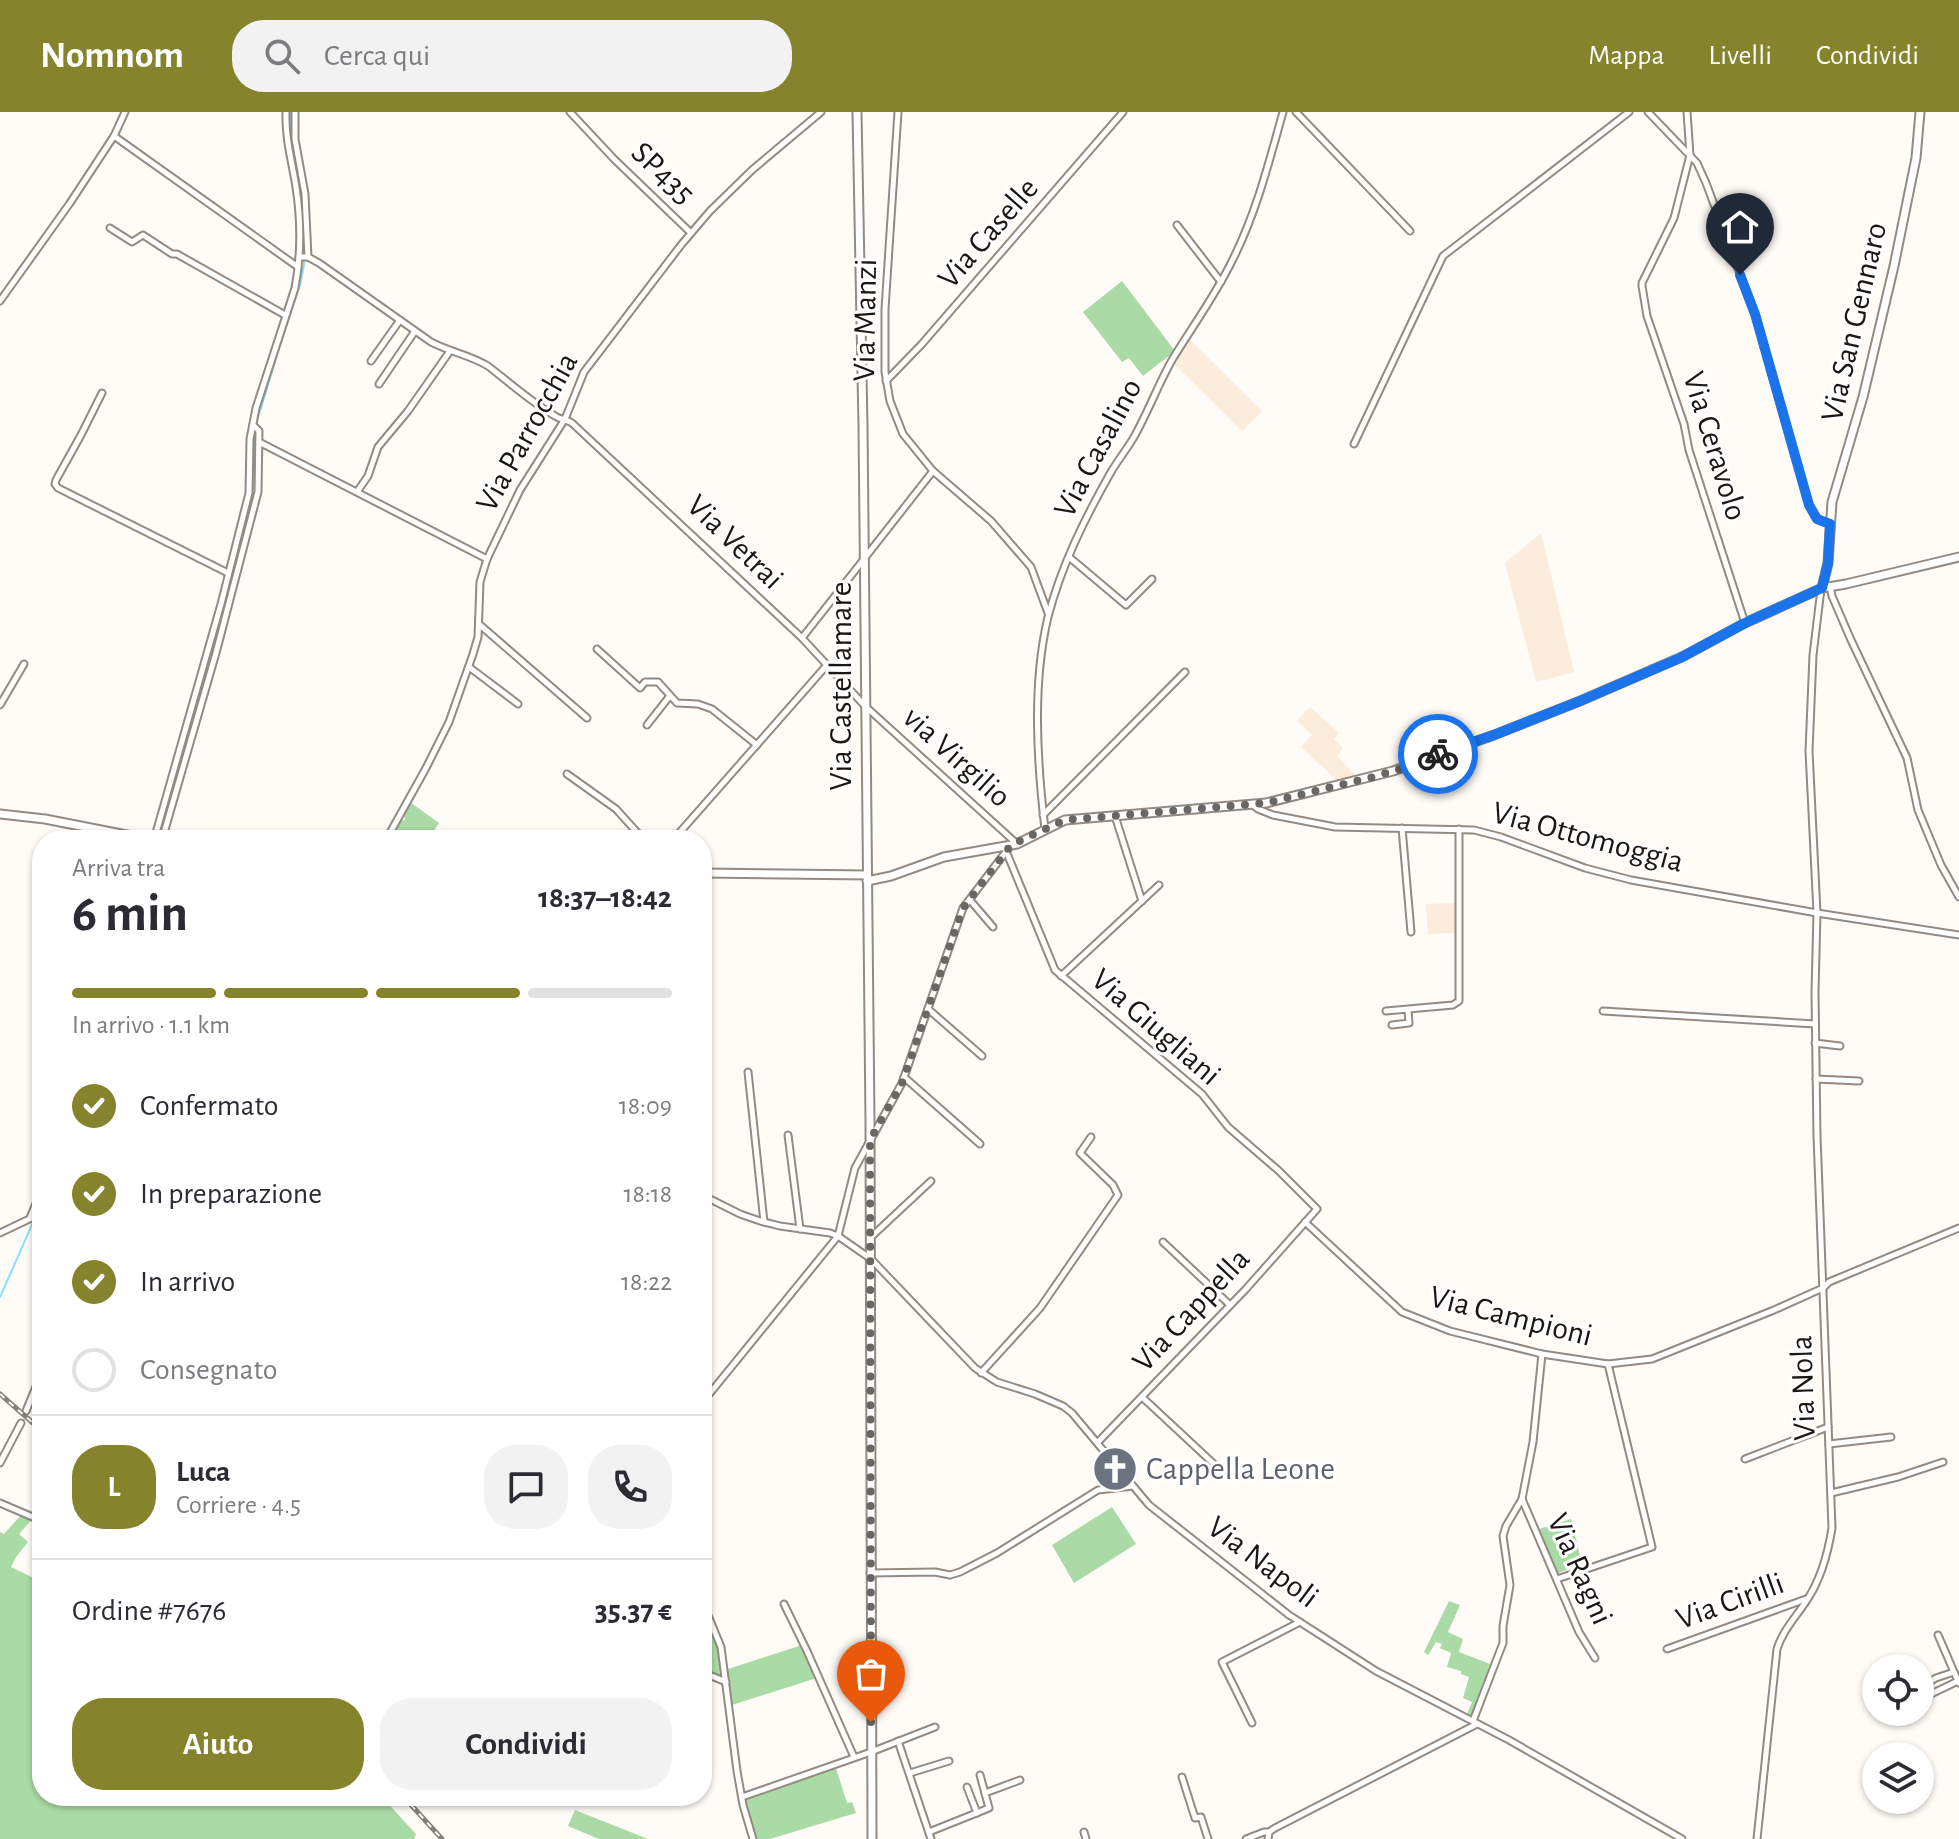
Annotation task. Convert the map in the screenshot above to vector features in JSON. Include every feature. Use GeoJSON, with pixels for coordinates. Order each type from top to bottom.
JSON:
{"type":"FeatureCollection","features":[{"type":"Feature","properties":{"kind":"street"},"geometry":{"type":"LineString","coordinates":[[0,301],[54,227],[114,136],[125,112]]}},
{"type":"Feature","properties":{"kind":"street"},"geometry":{"type":"LineString","coordinates":[[286,112],[304,257]]}},
{"type":"Feature","properties":{"kind":"street"},"geometry":{"type":"LineString","coordinates":[[156,830],[249,493],[254,426],[295,288],[298,267],[304,257],[305,194],[295,139],[295,112]]}},
{"type":"Feature","properties":{"kind":"street","name":"SP435"},"geometry":{"type":"LineString","coordinates":[[570,112],[691,233]]}},
{"type":"Feature","properties":{"kind":"street","name":"Via Parrocchia"},"geometry":{"type":"LineString","coordinates":[[392,830],[441,741],[469,667],[478,637],[480,582],[487,559],[520,490],[565,419],[590,363],[691,233],[743,178],[821,112]]}},
{"type":"Feature","properties":{"kind":"street","name":"Via Castellamare"},"geometry":{"type":"LineString","coordinates":[[857,112],[865,559],[872,1839]]}},
{"type":"Feature","properties":{"kind":"street","name":"Via Manzi"},"geometry":{"type":"LineString","coordinates":[[898,112],[885,309],[886,382],[890,401],[903,434],[933,471],[991,521],[1031,567],[1049,614]]}},
{"type":"Feature","properties":{"kind":"street","name":"Via Caselle"},"geometry":{"type":"LineString","coordinates":[[886,382],[1123,112]]}},
{"type":"Feature","properties":{"kind":"street","name":"Via Casalino"},"geometry":{"type":"LineString","coordinates":[[1045,829],[1040,778],[1039,689],[1049,614],[1077,536],[1134,438],[1166,371],[1221,282],[1248,227],[1283,112]]}},
{"type":"Feature","properties":{"kind":"street"},"geometry":{"type":"LineString","coordinates":[[1296,112],[1410,231]]}},
{"type":"Feature","properties":{"kind":"street"},"geometry":{"type":"LineString","coordinates":[[1354,444],[1443,256],[1629,112]]}},
{"type":"Feature","properties":{"kind":"street"},"geometry":{"type":"LineString","coordinates":[[1648,112],[1697,163],[1706,183],[1748,293],[1809,505],[1817,519],[1830,524]]}},
{"type":"Feature","properties":{"kind":"street"},"geometry":{"type":"LineString","coordinates":[[1687,112],[1690,155]]}},
{"type":"Feature","properties":{"kind":"street","name":"Via San Gennaro"},"geometry":{"type":"LineString","coordinates":[[1826,587],[1832,502],[1863,397],[1894,266],[1916,158],[1920,112]]}},
{"type":"Feature","properties":{"kind":"street"},"geometry":{"type":"LineString","coordinates":[[114,136],[298,267]]}},
{"type":"Feature","properties":{"kind":"street","name":"Via Ceravolo"},"geometry":{"type":"LineString","coordinates":[[1690,155],[1674,218],[1642,283],[1647,316],[1684,424],[1689,450],[1745,623]]}},
{"type":"Feature","properties":{"kind":"street"},"geometry":{"type":"LineString","coordinates":[[1177,225],[1221,282]]}},
{"type":"Feature","properties":{"kind":"street"},"geometry":{"type":"LineString","coordinates":[[110,228],[132,242],[143,235],[285,315]]}},
{"type":"Feature","properties":{"kind":"street","name":"Via Vetrai"},"geometry":{"type":"LineString","coordinates":[[304,257],[431,342],[479,360],[545,410],[572,423],[802,638],[865,706]]}},
{"type":"Feature","properties":{"kind":"street"},"geometry":{"type":"LineString","coordinates":[[371,361],[400,320]]}},
{"type":"Feature","properties":{"kind":"street"},"geometry":{"type":"LineString","coordinates":[[379,384],[415,331]]}},
{"type":"Feature","properties":{"kind":"street"},"geometry":{"type":"LineString","coordinates":[[357,492],[368,476],[378,447],[450,351]]}},
{"type":"Feature","properties":{"kind":"street"},"geometry":{"type":"LineString","coordinates":[[102,393],[55,484],[228,573]]}},
{"type":"Feature","properties":{"kind":"street"},"geometry":{"type":"LineString","coordinates":[[165,830],[258,492],[259,431],[254,426]]}},
{"type":"Feature","properties":{"kind":"street"},"geometry":{"type":"LineString","coordinates":[[259,442],[487,559]]}},
{"type":"Feature","properties":{"kind":"street"},"geometry":{"type":"LineString","coordinates":[[802,638],[933,471]]}},
{"type":"Feature","properties":{"kind":"street"},"geometry":{"type":"LineString","coordinates":[[1069,557],[1126,605],[1152,579]]}},
{"type":"Feature","properties":{"kind":"street"},"geometry":{"type":"LineString","coordinates":[[712,873],[891,876],[944,857],[1011,847],[1070,819],[1253,805],[1288,798],[1393,771],[1494,735],[1680,658],[1745,623],[1826,587],[1959,557]]}},
{"type":"Feature","properties":{"kind":"street"},"geometry":{"type":"LineString","coordinates":[[1826,587],[1907,758],[1918,810],[1941,865],[1959,897]]}},
{"type":"Feature","properties":{"kind":"street","name":"Via Nola"},"geometry":{"type":"LineString","coordinates":[[1757,1839],[1777,1649],[1784,1631],[1808,1598],[1821,1572],[1832,1528],[1815,1043],[1817,913],[1809,751],[1813,655],[1826,587]]}},
{"type":"Feature","properties":{"kind":"street"},"geometry":{"type":"LineString","coordinates":[[479,625],[587,718]]}},
{"type":"Feature","properties":{"kind":"street"},"geometry":{"type":"LineString","coordinates":[[597,649],[640,688],[645,682],[658,682],[677,703],[698,704],[712,709],[757,745]]}},
{"type":"Feature","properties":{"kind":"street"},"geometry":{"type":"LineString","coordinates":[[0,705],[24,664]]}},
{"type":"Feature","properties":{"kind":"street"},"geometry":{"type":"LineString","coordinates":[[682,830],[827,665]]}},
{"type":"Feature","properties":{"kind":"street"},"geometry":{"type":"LineString","coordinates":[[469,667],[518,704]]}},
{"type":"Feature","properties":{"kind":"street"},"geometry":{"type":"LineString","coordinates":[[1043,815],[1185,672]]}},
{"type":"Feature","properties":{"kind":"street"},"geometry":{"type":"LineString","coordinates":[[647,725],[669,697]]}},
{"type":"Feature","properties":{"kind":"street","name":"via Virgilio"},"geometry":{"type":"LineString","coordinates":[[865,706],[1011,847]]}},
{"type":"Feature","properties":{"kind":"street"},"geometry":{"type":"LineString","coordinates":[[567,774],[616,809],[635,830]]}},
{"type":"Feature","properties":{"kind":"street","name":"Via Ottomoggia"},"geometry":{"type":"LineString","coordinates":[[1253,805],[1273,815],[1335,827],[1459,829],[1490,833],[1585,868],[1631,880],[1959,935]]}},
{"type":"Feature","properties":{"kind":"street"},"geometry":{"type":"LineString","coordinates":[[0,814],[102,830]]}},
{"type":"Feature","properties":{"kind":"street"},"geometry":{"type":"LineString","coordinates":[[1115,815],[1142,901]]}},
{"type":"Feature","properties":{"kind":"street"},"geometry":{"type":"LineString","coordinates":[[1402,828],[1411,932]]}},
{"type":"Feature","properties":{"kind":"street"},"geometry":{"type":"LineString","coordinates":[[1386,1011],[1453,1005],[1459,1001],[1459,829]]}},
{"type":"Feature","properties":{"kind":"street"},"geometry":{"type":"LineString","coordinates":[[712,1391],[838,1236],[855,1168],[904,1077],[963,908],[1011,847]]}},
{"type":"Feature","properties":{"kind":"street","name":"Via Giugliani"},"geometry":{"type":"LineString","coordinates":[[1011,847],[1055,970],[1202,1094],[1228,1127],[1317,1209]]}},
{"type":"Feature","properties":{"kind":"street"},"geometry":{"type":"LineString","coordinates":[[1061,976],[1159,885]]}},
{"type":"Feature","properties":{"kind":"street"},"geometry":{"type":"LineString","coordinates":[[970,900],[993,927]]}},
{"type":"Feature","properties":{"kind":"street"},"geometry":{"type":"LineString","coordinates":[[928,1009],[982,1056]]}},
{"type":"Feature","properties":{"kind":"street"},"geometry":{"type":"LineString","coordinates":[[1392,1025],[1409,1023],[1408,1010]]}},
{"type":"Feature","properties":{"kind":"street"},"geometry":{"type":"LineString","coordinates":[[1603,1011],[1815,1024]]}},
{"type":"Feature","properties":{"kind":"street"},"geometry":{"type":"LineString","coordinates":[[1815,1043],[1840,1046]]}},
{"type":"Feature","properties":{"kind":"street"},"geometry":{"type":"LineString","coordinates":[[748,1072],[764,1222]]}},
{"type":"Feature","properties":{"kind":"street"},"geometry":{"type":"LineString","coordinates":[[904,1077],[980,1144]]}},
{"type":"Feature","properties":{"kind":"street"},"geometry":{"type":"LineString","coordinates":[[1816,1079],[1859,1081]]}},
{"type":"Feature","properties":{"kind":"street"},"geometry":{"type":"LineString","coordinates":[[788,1135],[800,1229]]}},
{"type":"Feature","properties":{"kind":"street"},"geometry":{"type":"LineString","coordinates":[[981,1373],[1040,1308],[1118,1195],[1113,1185],[1080,1153],[1091,1137]]}},
{"type":"Feature","properties":{"kind":"street"},"geometry":{"type":"LineString","coordinates":[[870,1238],[931,1181]]}},
{"type":"Feature","properties":{"kind":"street"},"geometry":{"type":"LineString","coordinates":[[712,1200],[764,1222],[838,1236]]}},
{"type":"Feature","properties":{"kind":"street","name":"Via Cappella"},"geometry":{"type":"LineString","coordinates":[[1098,1442],[1317,1209]]}},
{"type":"Feature","properties":{"kind":"street"},"geometry":{"type":"LineString","coordinates":[[0,1233],[32,1217]]}},
{"type":"Feature","properties":{"kind":"street","name":"Via Campioni"},"geometry":{"type":"LineString","coordinates":[[1305,1222],[1402,1312],[1450,1331],[1542,1354],[1608,1364],[1652,1359],[1774,1310],[1823,1288],[1829,1282],[1959,1228]]}},
{"type":"Feature","properties":{"kind":"street","name":"Via Napoli"},"geometry":{"type":"LineString","coordinates":[[838,1236],[871,1259],[981,1373],[1063,1406],[1072,1413],[1149,1505],[1301,1622],[1376,1671],[1475,1722],[1682,1839]]}},
{"type":"Feature","properties":{"kind":"street"},"geometry":{"type":"LineString","coordinates":[[1163,1242],[1230,1305]]}},
{"type":"Feature","properties":{"kind":"street","name":"Via Ragni"},"geometry":{"type":"LineString","coordinates":[[1475,1722],[1503,1643],[1510,1585],[1503,1536],[1522,1499],[1533,1442],[1542,1354]]}},
{"type":"Feature","properties":{"kind":"street"},"geometry":{"type":"LineString","coordinates":[[1557,1579],[1652,1547],[1608,1364]]}},
{"type":"Feature","properties":{"kind":"street"},"geometry":{"type":"LineString","coordinates":[[26,1411],[32,1396]]}},
{"type":"Feature","properties":{"kind":"street"},"geometry":{"type":"LineString","coordinates":[[1142,1397],[1215,1465]]}},
{"type":"Feature","properties":{"kind":"street"},"geometry":{"type":"LineString","coordinates":[[0,1463],[21,1423]]}},
{"type":"Feature","properties":{"kind":"street"},"geometry":{"type":"LineString","coordinates":[[1745,1459],[1828,1427]]}},
{"type":"Feature","properties":{"kind":"street"},"geometry":{"type":"LineString","coordinates":[[1829,1444],[1891,1437]]}},
{"type":"Feature","properties":{"kind":"street"},"geometry":{"type":"LineString","coordinates":[[1831,1493],[1898,1477],[1943,1462]]}},
{"type":"Feature","properties":{"kind":"street"},"geometry":{"type":"LineString","coordinates":[[870,1573],[935,1572],[950,1575],[960,1572],[997,1553],[1098,1490],[1134,1486]]}},
{"type":"Feature","properties":{"kind":"street","name":"Via Ragni"},"geometry":{"type":"LineString","coordinates":[[1522,1499],[1579,1632],[1595,1658]]}},
{"type":"Feature","properties":{"kind":"street"},"geometry":{"type":"LineString","coordinates":[[0,1503],[32,1517]]}},
{"type":"Feature","properties":{"kind":"street","name":"Via Cirilli"},"geometry":{"type":"LineString","coordinates":[[1667,1649],[1808,1598]]}},
{"type":"Feature","properties":{"kind":"street"},"geometry":{"type":"LineString","coordinates":[[784,1604],[854,1757]]}},
{"type":"Feature","properties":{"kind":"street"},"geometry":{"type":"LineString","coordinates":[[1252,1723],[1222,1662],[1301,1622]]}},
{"type":"Feature","properties":{"kind":"street"},"geometry":{"type":"LineString","coordinates":[[712,1625],[721,1647],[742,1797],[753,1839]]}},
{"type":"Feature","properties":{"kind":"street"},"geometry":{"type":"LineString","coordinates":[[1938,1635],[1957,1677]]}},
{"type":"Feature","properties":{"kind":"street"},"geometry":{"type":"LineString","coordinates":[[712,1676],[727,1683]]}},
{"type":"Feature","properties":{"kind":"street"},"geometry":{"type":"LineString","coordinates":[[1934,1679],[1957,1677]]}},
{"type":"Feature","properties":{"kind":"street"},"geometry":{"type":"LineString","coordinates":[[1934,1692],[1957,1677]]}},
{"type":"Feature","properties":{"kind":"street"},"geometry":{"type":"LineString","coordinates":[[1246,1839],[1264,1832],[1268,1836],[1288,1821],[1475,1722]]}},
{"type":"Feature","properties":{"kind":"street"},"geometry":{"type":"LineString","coordinates":[[742,1797],[935,1727]]}},
{"type":"Feature","properties":{"kind":"street"},"geometry":{"type":"LineString","coordinates":[[898,1741],[931,1839]]}},
{"type":"Feature","properties":{"kind":"street"},"geometry":{"type":"LineString","coordinates":[[910,1773],[949,1761]]}},
{"type":"Feature","properties":{"kind":"street"},"geometry":{"type":"LineString","coordinates":[[928,1832],[989,1808],[980,1775]]}},
{"type":"Feature","properties":{"kind":"street"},"geometry":{"type":"LineString","coordinates":[[1182,1777],[1195,1818],[1201,1817],[1208,1839]]}},
{"type":"Feature","properties":{"kind":"street"},"geometry":{"type":"LineString","coordinates":[[985,1793],[1020,1780]]}},
{"type":"Feature","properties":{"kind":"street"},"geometry":{"type":"LineString","coordinates":[[967,1787],[977,1813]]}},
{"type":"Feature","properties":{"kind":"shaded area"},"geometry":{"type":"Polygon","coordinates":[[[1188,338],[1262,411],[1242,431],[1173,363],[1188,338]]]}},
{"type":"Feature","properties":{"kind":"shaded area"},"geometry":{"type":"Polygon","coordinates":[[[1541,533],[1574,672],[1536,682],[1505,563],[1541,533]]]}},
{"type":"Feature","properties":{"kind":"shaded area"},"geometry":{"type":"Polygon","coordinates":[[[1310,707],[1339,733],[1334,739],[1343,748],[1337,756],[1357,777],[1339,782],[1301,747],[1312,735],[1297,721],[1310,707]]]}},
{"type":"Feature","properties":{"kind":"shaded area"},"geometry":{"type":"Polygon","coordinates":[[[1457,903],[1456,933],[1428,934],[1426,904],[1457,903]]]}},
{"type":"Feature","properties":{"kind":"green space"},"geometry":{"type":"Polygon","coordinates":[[[1122,281],[1175,351],[1143,376],[1129,358],[1122,362],[1083,312],[1122,281]]]}},
{"type":"Feature","properties":{"kind":"green space"},"geometry":{"type":"Polygon","coordinates":[[[410,802],[439,823],[434,830],[396,830],[401,819],[404,821],[403,816],[410,802]]]}},
{"type":"Feature","properties":{"kind":"green space"},"geometry":{"type":"Polygon","coordinates":[[[1112,1507],[1136,1544],[1074,1583],[1052,1545],[1112,1507]]]}},
{"type":"Feature","properties":{"kind":"green space"},"geometry":{"type":"Polygon","coordinates":[[[22,1514],[32,1518],[19,1534],[28,1542],[11,1567],[32,1577],[32,1806],[390,1806],[416,1834],[414,1839],[0,1839],[0,1532],[4,1534],[22,1514]]]}},
{"type":"Feature","properties":{"kind":"green space"},"geometry":{"type":"Polygon","coordinates":[[[1571,1519],[1582,1564],[1556,1574],[1536,1530],[1571,1519]]]}},
{"type":"Feature","properties":{"kind":"green space"},"geometry":{"type":"Polygon","coordinates":[[[1449,1601],[1460,1605],[1448,1632],[1463,1639],[1459,1652],[1490,1664],[1472,1719],[1466,1716],[1472,1702],[1463,1698],[1469,1677],[1447,1667],[1451,1653],[1440,1648],[1442,1644],[1436,1642],[1428,1655],[1424,1652],[1449,1601]]]}},
{"type":"Feature","properties":{"kind":"green space"},"geometry":{"type":"Polygon","coordinates":[[[712,1617],[728,1669],[802,1645],[817,1678],[729,1706],[727,1676],[712,1673],[712,1617]]]}},
{"type":"Feature","properties":{"kind":"green space"},"geometry":{"type":"Polygon","coordinates":[[[835,1765],[847,1803],[852,1802],[856,1813],[770,1839],[755,1839],[743,1797],[835,1765]]]}},
{"type":"Feature","properties":{"kind":"green space"},"geometry":{"type":"Polygon","coordinates":[[[575,1810],[648,1839],[599,1839],[568,1826],[575,1810]]]}},
{"type":"Feature","properties":{"kind":"waterway"},"geometry":{"type":"LineString","coordinates":[[161,830],[246,523],[254,477],[254,431],[304,265],[300,187],[290,134],[290,112]]}},
{"type":"Feature","properties":{"kind":"waterway"},"geometry":{"type":"LineString","coordinates":[[0,1297],[32,1225]]}},
{"type":"Feature","properties":{"kind":"railway"},"geometry":{"type":"LineString","coordinates":[[0,1394],[32,1422]]}},
{"type":"Feature","properties":{"kind":"railway"},"geometry":{"type":"LineString","coordinates":[[412,1806],[442,1839]]}},
{"type":"Feature","properties":{"kind":"way so far"},"geometry":{"type":"LineString","coordinates":[[871,1722],[870,1140],[902,1083],[963,908],[1011,845],[1065,820],[1266,803],[1373,777],[1438,754]]}},
{"type":"Feature","properties":{"kind":"place","name":"Cappella Leone"},"geometry":{"type":"Point","coordinates":[1115,1469]}},
{"type":"Feature","properties":{"kind":"route"},"geometry":{"type":"LineString","coordinates":[[1438,754],[1580,701],[1680,658],[1745,623],[1822,588],[1828,563],[1830,524],[1817,519],[1809,505],[1755,314],[1740,275]]}}]}
